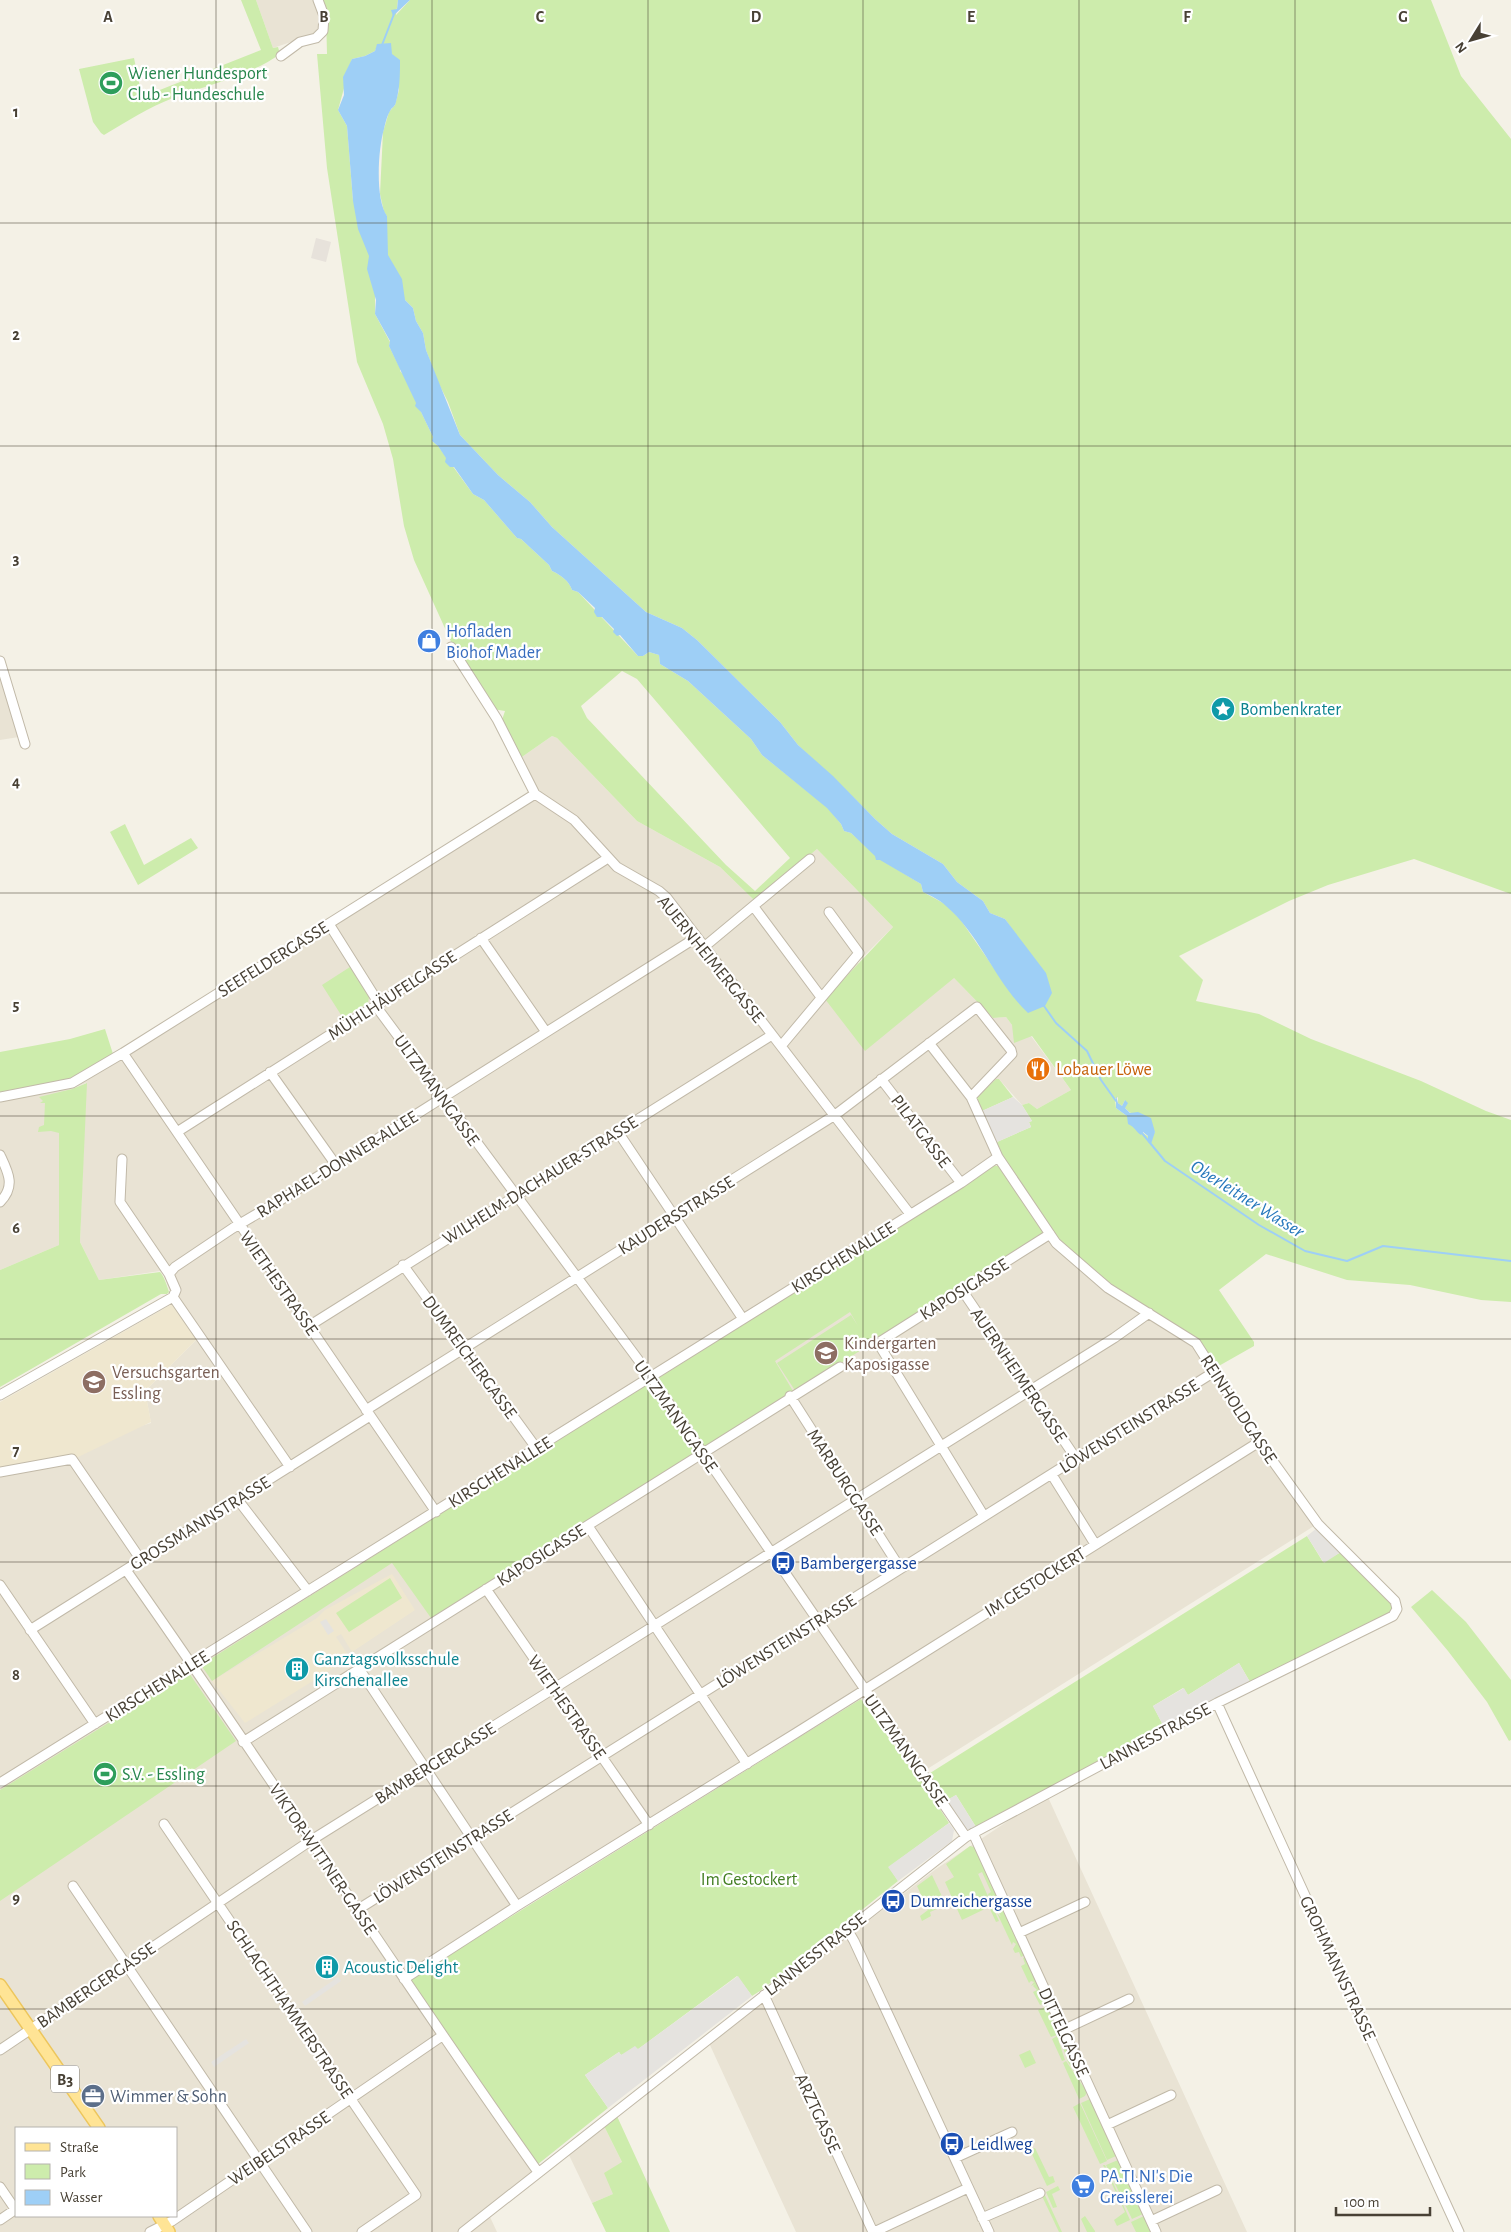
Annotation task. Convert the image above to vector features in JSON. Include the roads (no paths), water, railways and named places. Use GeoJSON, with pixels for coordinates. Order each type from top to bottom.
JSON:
{"type":"FeatureCollection","features":[{"type":"Feature","properties":{"kind":"main road","name":"B3"},"geometry":{"type":"LineString","coordinates":[[0,1985],[98,2127]]}},
{"type":"Feature","properties":{"kind":"street"},"geometry":{"type":"LineString","coordinates":[[282,56],[300,42],[316,38],[323,31],[324,16],[318,0]]}},
{"type":"Feature","properties":{"kind":"street","name":"AUERNHEIMERGASSE"},"geometry":{"type":"LineString","coordinates":[[451,647],[497,718],[535,794],[574,820],[622,871],[659,891],[667,898],[910,1214]]}},
{"type":"Feature","properties":{"kind":"street"},"geometry":{"type":"LineString","coordinates":[[0,661],[3,684],[25,744]]}},
{"type":"Feature","properties":{"kind":"street","name":"SEEFELDERGASSE"},"geometry":{"type":"LineString","coordinates":[[0,1097],[72,1083],[123,1053],[535,794]]}},
{"type":"Feature","properties":{"kind":"street","name":"MÜHLHÄUFELGASSE"},"geometry":{"type":"LineString","coordinates":[[177,1132],[608,858]]}},
{"type":"Feature","properties":{"kind":"street"},"geometry":{"type":"LineString","coordinates":[[704,947],[810,859]]}},
{"type":"Feature","properties":{"kind":"street"},"geometry":{"type":"LineString","coordinates":[[754,907],[821,997]]}},
{"type":"Feature","properties":{"kind":"street"},"geometry":{"type":"LineString","coordinates":[[780,1046],[859,953],[829,912]]}},
{"type":"Feature","properties":{"kind":"street","name":"ULTZMANNGASSE"},"geometry":{"type":"LineString","coordinates":[[329,924],[376,1004],[650,1377],[864,1690],[969,1835]]}},
{"type":"Feature","properties":{"kind":"street","name":"RAPHAEL-DONNER-ALLEE"},"geometry":{"type":"LineString","coordinates":[[169,1274],[175,1267],[239,1225],[698,937]]}},
{"type":"Feature","properties":{"kind":"street"},"geometry":{"type":"LineString","coordinates":[[481,938],[546,1032]]}},
{"type":"Feature","properties":{"kind":"street","name":"KAUDERSSTRASSE"},"geometry":{"type":"LineString","coordinates":[[368,1413],[464,1348],[835,1115],[977,1007],[1011,1050],[1012,1054],[971,1097]]}},
{"type":"Feature","properties":{"kind":"street","name":"WILHELM-DACHAUER-STRASSE"},"geometry":{"type":"LineString","coordinates":[[309,1326],[403,1265],[772,1035]]}},
{"type":"Feature","properties":{"kind":"street","name":"REINHOLDGASSE"},"geometry":{"type":"LineString","coordinates":[[929,1043],[971,1097],[998,1157],[1056,1243],[1108,1288],[1196,1343],[1259,1442],[1318,1524],[1395,1601]]}},
{"type":"Feature","properties":{"kind":"street","name":"WIETHESTRASSE"},"geometry":{"type":"LineString","coordinates":[[123,1053],[436,1512]]}},
{"type":"Feature","properties":{"kind":"street"},"geometry":{"type":"LineString","coordinates":[[270,1072],[336,1165]]}},
{"type":"Feature","properties":{"kind":"street","name":"PILATGASSE"},"geometry":{"type":"LineString","coordinates":[[881,1079],[961,1183]]}},
{"type":"Feature","properties":{"kind":"street"},"geometry":{"type":"LineString","coordinates":[[618,1132],[676,1216],[743,1319]]}},
{"type":"Feature","properties":{"kind":"street"},"geometry":{"type":"LineString","coordinates":[[0,1155],[9,1174],[10,1182],[8,1190],[0,1202]]}},
{"type":"Feature","properties":{"kind":"street","name":"KIRSCHENALLEE"},"geometry":{"type":"LineString","coordinates":[[0,1783],[190,1662],[308,1592],[537,1450],[650,1377],[961,1183],[998,1157]]}},
{"type":"Feature","properties":{"kind":"street"},"geometry":{"type":"LineString","coordinates":[[0,1395],[173,1297],[176,1290],[169,1274],[120,1202],[122,1159]]}},
{"type":"Feature","properties":{"kind":"street","name":"KAPOSIGASSE"},"geometry":{"type":"LineString","coordinates":[[941,1446],[878,1343],[1050,1234]]}},
{"type":"Feature","properties":{"kind":"street","name":"DUMREICHERGASSE"},"geometry":{"type":"LineString","coordinates":[[403,1265],[537,1450]]}},
{"type":"Feature","properties":{"kind":"street","name":"AUERNHEIMERGASSE"},"geometry":{"type":"LineString","coordinates":[[962,1290],[1076,1460]]}},
{"type":"Feature","properties":{"kind":"street"},"geometry":{"type":"LineString","coordinates":[[173,1297],[290,1467]]}},
{"type":"Feature","properties":{"kind":"street","name":"BAMBERGERGASSE"},"geometry":{"type":"LineString","coordinates":[[0,2050],[310,1841],[1121,1334],[1149,1313]]}},
{"type":"Feature","properties":{"kind":"street","name":"KAPOSIGASSE"},"geometry":{"type":"LineString","coordinates":[[243,1742],[588,1526],[790,1396],[840,1367]]}},
{"type":"Feature","properties":{"kind":"street","name":"LÖWENSTEINSTRASSE"},"geometry":{"type":"LineString","coordinates":[[357,1910],[1214,1372]]}},
{"type":"Feature","properties":{"kind":"street","name":"MARBURGGASSE"},"geometry":{"type":"LineString","coordinates":[[790,1396],[900,1568]]}},
{"type":"Feature","properties":{"kind":"street","name":"GROSSMANNSTRASSE"},"geometry":{"type":"LineString","coordinates":[[30,1630],[290,1467],[368,1413]]}},
{"type":"Feature","properties":{"kind":"street","name":"IM GESTOCKERT"},"geometry":{"type":"LineString","coordinates":[[404,1979],[517,1906],[747,1764],[1259,1442]]}},
{"type":"Feature","properties":{"kind":"street"},"geometry":{"type":"LineString","coordinates":[[941,1446],[984,1516]]}},
{"type":"Feature","properties":{"kind":"street"},"geometry":{"type":"LineString","coordinates":[[0,1472],[72,1459],[141,1560]]}},
{"type":"Feature","properties":{"kind":"street"},"geometry":{"type":"LineString","coordinates":[[1052,1475],[1095,1544]]}},
{"type":"Feature","properties":{"kind":"street"},"geometry":{"type":"LineString","coordinates":[[238,1500],[308,1592]]}},
{"type":"Feature","properties":{"kind":"street"},"geometry":{"type":"LineString","coordinates":[[588,1526],[656,1625],[747,1764]]}},
{"type":"Feature","properties":{"kind":"street","name":"VIKTOR-WITTNER-GASSE"},"geometry":{"type":"LineString","coordinates":[[126,1570],[442,2036],[538,2172]]}},
{"type":"Feature","properties":{"kind":"street"},"geometry":{"type":"LineString","coordinates":[[0,1585],[95,1724]]}},
{"type":"Feature","properties":{"kind":"street","name":"WIETHESTRASSE"},"geometry":{"type":"LineString","coordinates":[[486,1589],[649,1825]]}},
{"type":"Feature","properties":{"kind":"street","name":"LANNESSTRASSE"},"geometry":{"type":"LineString","coordinates":[[463,2232],[969,1835],[1217,1703],[1393,1616],[1397,1609],[1395,1601]]}},
{"type":"Feature","properties":{"kind":"street"},"geometry":{"type":"LineString","coordinates":[[360,1670],[517,1906]]}},
{"type":"Feature","properties":{"kind":"street","name":"GROHMANNSTRASSE"},"geometry":{"type":"LineString","coordinates":[[1217,1703],[1459,2232]]}},
{"type":"Feature","properties":{"kind":"street","name":"SCHLACHTHAMMERSTRASSE"},"geometry":{"type":"LineString","coordinates":[[164,1824],[416,2195],[362,2232]]}},
{"type":"Feature","properties":{"kind":"street","name":"DITTELGASSE"},"geometry":{"type":"LineString","coordinates":[[969,1835],[1019,1933],[1156,2232]]}},
{"type":"Feature","properties":{"kind":"street"},"geometry":{"type":"LineString","coordinates":[[73,1886],[307,2232]]}},
{"type":"Feature","properties":{"kind":"street"},"geometry":{"type":"LineString","coordinates":[[1019,1933],[1085,1902]]}},
{"type":"Feature","properties":{"kind":"street"},"geometry":{"type":"LineString","coordinates":[[847,1929],[988,2232]]}},
{"type":"Feature","properties":{"kind":"street","name":"ARZTGASSE"},"geometry":{"type":"LineString","coordinates":[[764,1995],[873,2232]]}},
{"type":"Feature","properties":{"kind":"street"},"geometry":{"type":"LineString","coordinates":[[1063,2030],[1129,1999]]}},
{"type":"Feature","properties":{"kind":"street","name":"WEIBELSTRASSE"},"geometry":{"type":"LineString","coordinates":[[178,2217],[442,2036]]}},
{"type":"Feature","properties":{"kind":"street"},"geometry":{"type":"LineString","coordinates":[[1107,2125],[1171,2095]]}},
{"type":"Feature","properties":{"kind":"street"},"geometry":{"type":"LineString","coordinates":[[955,2158],[1012,2132]]}},
{"type":"Feature","properties":{"kind":"street"},"geometry":{"type":"LineString","coordinates":[[0,2187],[15,2208]]}},
{"type":"Feature","properties":{"kind":"street"},"geometry":{"type":"LineString","coordinates":[[873,2232],[968,2188]]}},
{"type":"Feature","properties":{"kind":"street"},"geometry":{"type":"LineString","coordinates":[[1151,2221],[1217,2190]]}},
{"type":"Feature","properties":{"kind":"street"},"geometry":{"type":"LineString","coordinates":[[982,2218],[1040,2193]]}},
{"type":"Feature","properties":{"kind":"street"},"geometry":{"type":"LineString","coordinates":[[0,2220],[15,2210]]}},
{"type":"Feature","properties":{"kind":"street","name":"WEIBELSTRASSE"},"geometry":{"type":"LineString","coordinates":[[150,2232],[178,2217]]}},
{"type":"Feature","properties":{"kind":"water"},"geometry":{"type":"Polygon","coordinates":[[[398,0],[410,0],[393,16],[391,10],[397,9],[398,0]]]}},
{"type":"Feature","properties":{"kind":"water"},"geometry":{"type":"Polygon","coordinates":[[[391,43],[392,54],[400,60],[399,86],[396,104],[388,115],[386,122],[379,161],[379,186],[383,208],[387,216],[388,255],[402,279],[405,300],[413,308],[416,321],[423,333],[426,350],[460,435],[498,475],[530,502],[552,527],[646,612],[682,628],[697,640],[780,722],[798,745],[833,776],[875,819],[892,834],[943,864],[957,882],[983,901],[990,913],[1005,919],[1046,973],[1052,993],[1045,1006],[1028,1013],[1016,1001],[969,931],[946,906],[923,892],[921,884],[880,860],[876,860],[875,856],[851,833],[844,831],[841,824],[827,808],[762,755],[751,739],[688,681],[660,664],[659,655],[649,652],[643,656],[638,656],[620,635],[617,636],[613,632],[614,629],[602,617],[597,617],[594,612],[595,608],[578,592],[572,590],[564,579],[552,571],[549,565],[521,539],[517,538],[484,500],[473,494],[454,467],[450,467],[445,462],[446,458],[432,441],[433,437],[421,412],[415,406],[416,403],[389,346],[390,341],[375,314],[376,300],[367,269],[369,256],[358,229],[353,201],[347,126],[338,110],[344,95],[343,77],[352,59],[375,51],[377,44],[391,43]]]}},
{"type":"Feature","properties":{"kind":"water"},"geometry":{"type":"Polygon","coordinates":[[[1116,1096],[1118,1103],[1122,1106],[1125,1100],[1128,1103],[1125,1108],[1130,1113],[1138,1112],[1151,1118],[1155,1132],[1151,1144],[1148,1142],[1148,1136],[1143,1132],[1141,1135],[1128,1124],[1127,1116],[1116,1108],[1116,1096]]]}},
{"type":"Feature","properties":{"kind":"waterway"},"geometry":{"type":"LineString","coordinates":[[382,45],[394,14]]}},
{"type":"Feature","properties":{"kind":"waterway","name":"Oberleitner Wasser"},"geometry":{"type":"LineString","coordinates":[[1044,1006],[1056,1023],[1087,1051],[1101,1080],[1116,1101]]}},
{"type":"Feature","properties":{"kind":"waterway","name":"Oberleitner Wasser"},"geometry":{"type":"LineString","coordinates":[[1141,1132],[1165,1161],[1259,1225],[1305,1251],[1347,1261],[1383,1246],[1511,1261]]}},
{"type":"Feature","properties":{"kind":"place","name":"Wiener Hundesport Club - Hundeschule"},"geometry":{"type":"Point","coordinates":[111,83]}},
{"type":"Feature","properties":{"kind":"place","name":"Hofladen Biohof Mader"},"geometry":{"type":"Point","coordinates":[429,641]}},
{"type":"Feature","properties":{"kind":"place","name":"Bombenkrater"},"geometry":{"type":"Point","coordinates":[1223,709]}},
{"type":"Feature","properties":{"kind":"place","name":"Lobauer Löwe"},"geometry":{"type":"Point","coordinates":[1038,1069]}},
{"type":"Feature","properties":{"kind":"place","name":"Kindergarten Kaposigasse"},"geometry":{"type":"Point","coordinates":[826,1353]}},
{"type":"Feature","properties":{"kind":"place","name":"Versuchsgarten Essling"},"geometry":{"type":"Point","coordinates":[94,1382]}},
{"type":"Feature","properties":{"kind":"place","name":"Bambergergasse"},"geometry":{"type":"Point","coordinates":[783,1563]}},
{"type":"Feature","properties":{"kind":"place","name":"Ganztagsvolksschule Kirschenallee"},"geometry":{"type":"Point","coordinates":[297,1669]}},
{"type":"Feature","properties":{"kind":"place","name":"S.V. - Essling"},"geometry":{"type":"Point","coordinates":[105,1774]}},
{"type":"Feature","properties":{"kind":"place","name":"Dumreichergasse"},"geometry":{"type":"Point","coordinates":[893,1901]}},
{"type":"Feature","properties":{"kind":"place","name":"Acoustic Delight"},"geometry":{"type":"Point","coordinates":[327,1967]}},
{"type":"Feature","properties":{"kind":"place","name":"Wimmer & Sohn"},"geometry":{"type":"Point","coordinates":[93,2096]}},
{"type":"Feature","properties":{"kind":"place","name":"Leidlweg"},"geometry":{"type":"Point","coordinates":[952,2144]}},
{"type":"Feature","properties":{"kind":"place","name":"PA.TI.NI's Die Greisslerei"},"geometry":{"type":"Point","coordinates":[1083,2186]}},
{"type":"Feature","properties":{"kind":"park label","name":"Im Gestockert"},"geometry":{"type":"Point","coordinates":[749,1879]}}]}
